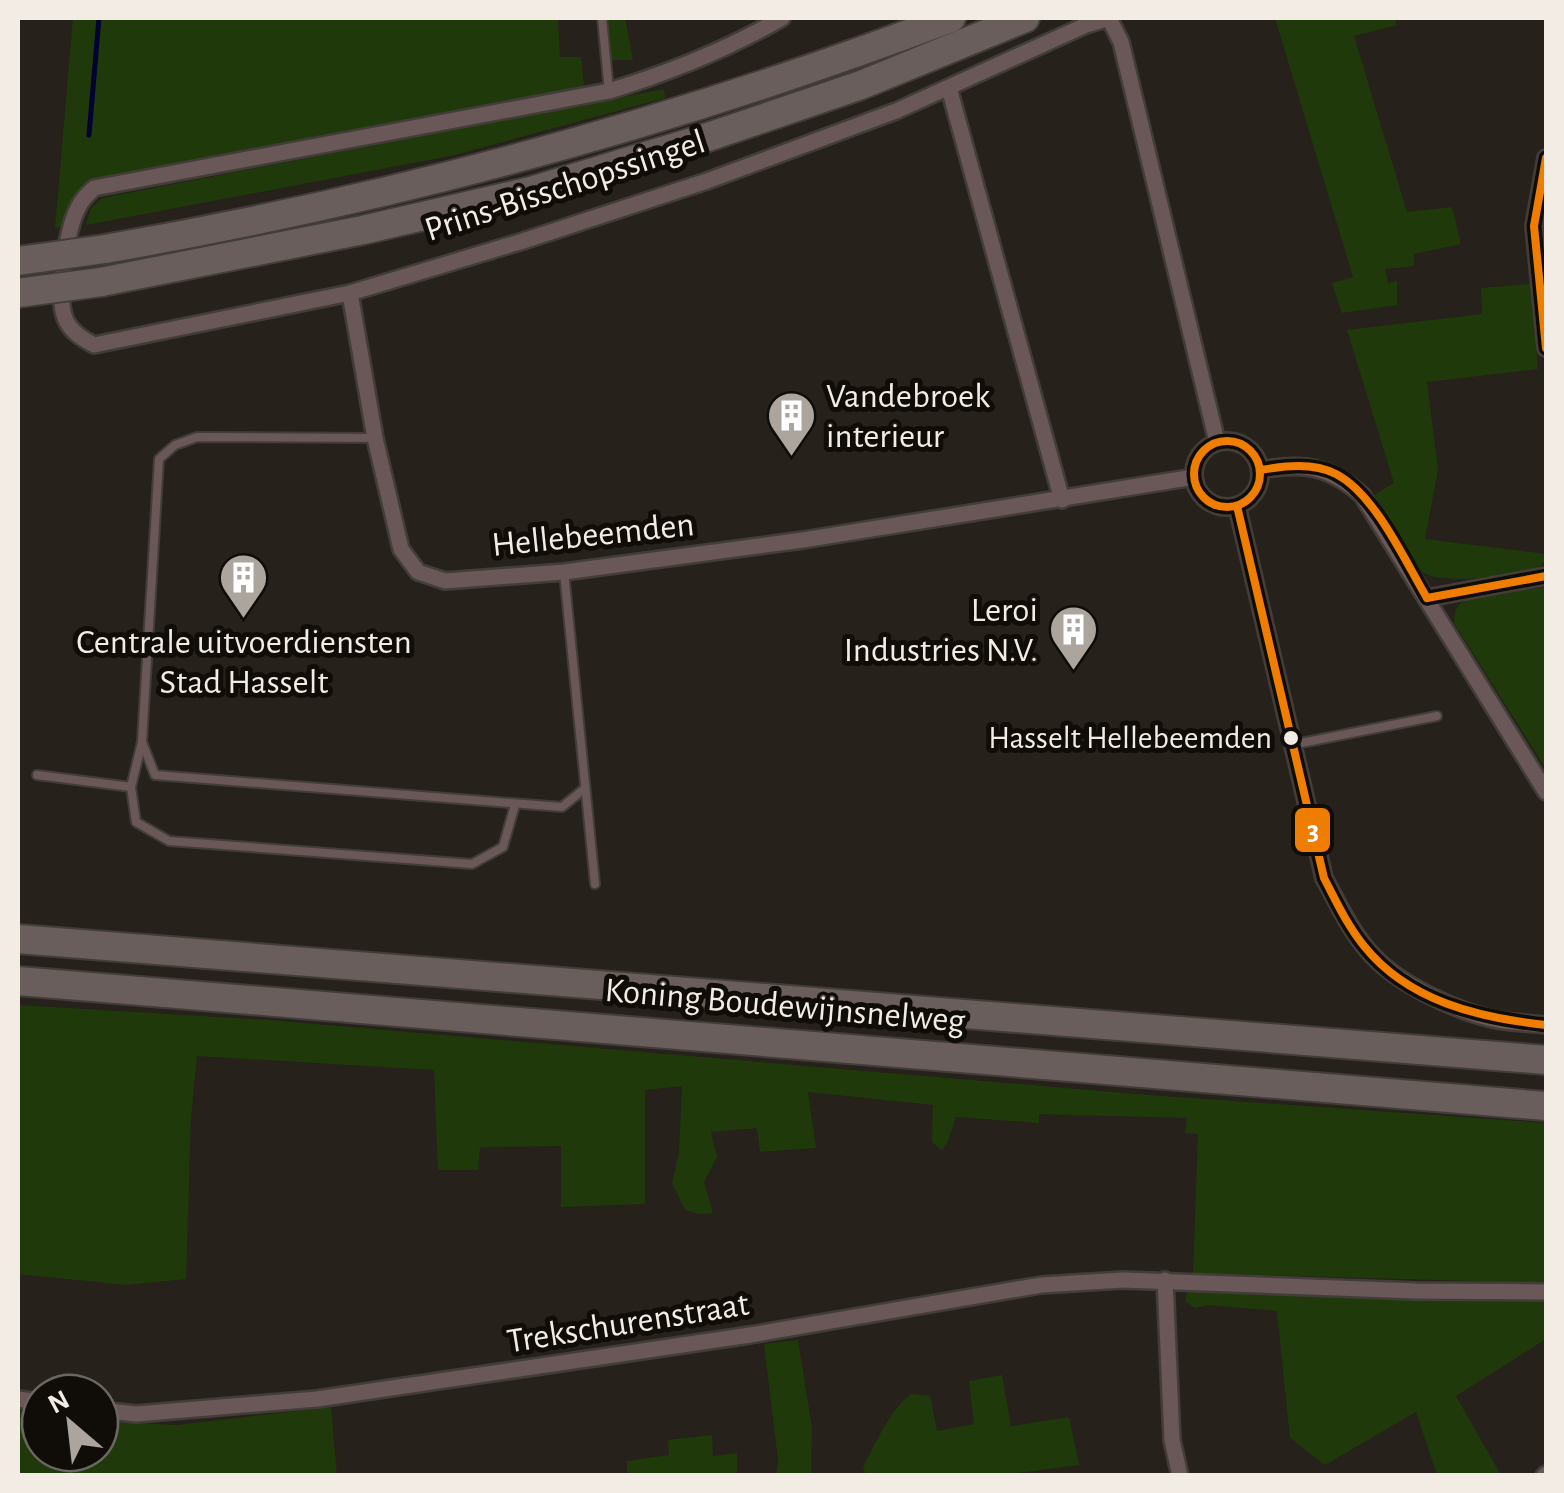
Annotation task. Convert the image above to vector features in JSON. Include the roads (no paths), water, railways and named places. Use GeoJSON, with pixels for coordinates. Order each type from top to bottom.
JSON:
{"type":"FeatureCollection","features":[{"type":"Feature","properties":{"kind":"highway","name":"Prins-Bisschopssingel"},"geometry":{"type":"LineString","coordinates":[[18,261],[105,249],[424,184],[536,156],[778,81],[952,18]]}},
{"type":"Feature","properties":{"kind":"highway","name":"Prins-Bisschopssingel"},"geometry":{"type":"LineString","coordinates":[[18,293],[101,282],[363,230],[530,191],[700,140],[861,85],[1025,18]]}},
{"type":"Feature","properties":{"kind":"highway","name":"Koning Boudewijnsnelweg"},"geometry":{"type":"LineString","coordinates":[[18,939],[1546,1060]]}},
{"type":"Feature","properties":{"kind":"highway","name":"Koning Boudewijnsnelweg"},"geometry":{"type":"LineString","coordinates":[[18,981],[1546,1106]]}},
{"type":"Feature","properties":{"kind":"street","name":"Prins-Bisschopssingel"},"geometry":{"type":"LineString","coordinates":[[782,18],[725,50],[674,72],[609,91],[94,188],[80,204],[72,225],[60,303],[66,322],[79,337],[94,345],[350,293],[707,181],[949,88],[1109,18]]}},
{"type":"Feature","properties":{"kind":"street"},"geometry":{"type":"LineString","coordinates":[[1109,18],[1121,42],[1217,442]]}},
{"type":"Feature","properties":{"kind":"street"},"geometry":{"type":"LineString","coordinates":[[949,88],[1062,500]]}},
{"type":"Feature","properties":{"kind":"street"},"geometry":{"type":"LineString","coordinates":[[1546,158],[1534,226],[1546,348]]}},
{"type":"Feature","properties":{"kind":"street","name":"Hellebeemden"},"geometry":{"type":"LineString","coordinates":[[350,293],[375,438],[401,549],[418,572],[445,581],[564,572],[1194,478]]}},
{"type":"Feature","properties":{"kind":"street"},"geometry":{"type":"LineString","coordinates":[[1217,442],[1245,446],[1255,456],[1260,470],[1258,485],[1250,498],[1236,506],[1208,502],[1198,491],[1194,478],[1199,456],[1217,442]]}},
{"type":"Feature","properties":{"kind":"street"},"geometry":{"type":"LineString","coordinates":[[1260,470],[1290,464],[1338,474],[1362,495],[1546,792]]}},
{"type":"Feature","properties":{"kind":"street"},"geometry":{"type":"LineString","coordinates":[[1236,506],[1324,878],[1350,926],[1374,957],[1414,987],[1491,1019],[1546,1025]]}},
{"type":"Feature","properties":{"kind":"street"},"geometry":{"type":"LineString","coordinates":[[1427,598],[1546,576]]}},
{"type":"Feature","properties":{"kind":"street"},"geometry":{"type":"LineString","coordinates":[[1164,1280],[1172,1440],[1180,1476]]}},
{"type":"Feature","properties":{"kind":"street","name":"Trekschurenstraat"},"geometry":{"type":"LineString","coordinates":[[120,1412],[317,1399],[731,1338],[1041,1285],[1164,1280],[1416,1291],[1546,1292]]}},
{"type":"Feature","properties":{"kind":"lane"},"geometry":{"type":"LineString","coordinates":[[602,18],[609,91]]}},
{"type":"Feature","properties":{"kind":"lane"},"geometry":{"type":"LineString","coordinates":[[375,438],[197,437],[176,445],[160,460],[142,742],[130,787],[136,822],[169,841],[472,864],[504,847],[515,805]]}},
{"type":"Feature","properties":{"kind":"lane"},"geometry":{"type":"LineString","coordinates":[[564,572],[596,884]]}},
{"type":"Feature","properties":{"kind":"lane"},"geometry":{"type":"LineString","coordinates":[[1290,745],[1437,716]]}},
{"type":"Feature","properties":{"kind":"lane"},"geometry":{"type":"LineString","coordinates":[[142,742],[155,776],[562,807],[584,789]]}},
{"type":"Feature","properties":{"kind":"lane"},"geometry":{"type":"LineString","coordinates":[[38,776],[130,787]]}},
{"type":"Feature","properties":{"kind":"waterway"},"geometry":{"type":"LineString","coordinates":[[89,135],[99,18]]}},
{"type":"Feature","properties":{"kind":"place","name":"Vandebroek interieur"},"geometry":{"type":"Point","coordinates":[791,458]}},
{"type":"Feature","properties":{"kind":"place","name":"Centrale uitvoerdiensten Stad Hasselt"},"geometry":{"type":"Point","coordinates":[244,620]}},
{"type":"Feature","properties":{"kind":"place","name":"Leroi Industries N.V."},"geometry":{"type":"Point","coordinates":[1073,672]}},
{"type":"Feature","properties":{"kind":"place","name":"Hasselt Hellebeemden"},"geometry":{"type":"Point","coordinates":[1291,738]}}]}
